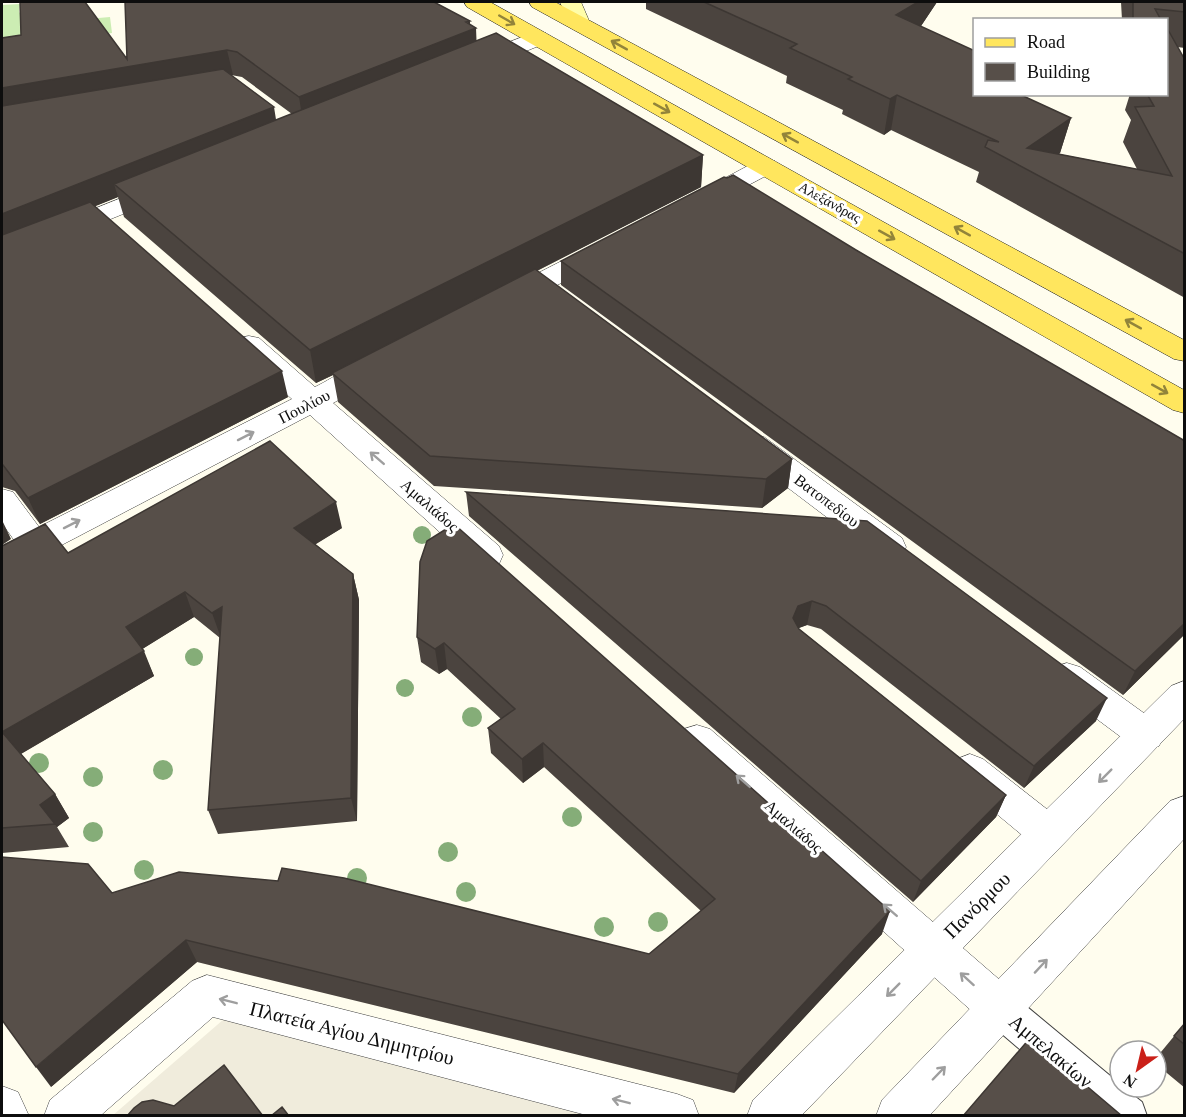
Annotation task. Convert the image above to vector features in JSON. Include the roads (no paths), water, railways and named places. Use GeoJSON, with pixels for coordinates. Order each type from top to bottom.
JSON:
{"type":"FeatureCollection","features":[{"type":"Feature","properties":{"kind":"main road","name":"Αλεξάνδρας"},"geometry":{"type":"LineString","coordinates":[[475,2],[1185,403]]}},
{"type":"Feature","properties":{"kind":"main road"},"geometry":{"type":"LineString","coordinates":[[540,2],[575,12],[1185,352]]}},
{"type":"Feature","properties":{"kind":"street"},"geometry":{"type":"LineString","coordinates":[[452,72],[538,38]]}},
{"type":"Feature","properties":{"kind":"street"},"geometry":{"type":"LineString","coordinates":[[682,210],[766,166]]}},
{"type":"Feature","properties":{"kind":"street"},"geometry":{"type":"LineString","coordinates":[[2,255],[179,183]]}},
{"type":"Feature","properties":{"kind":"street"},"geometry":{"type":"LineString","coordinates":[[102,214],[128,238]]}},
{"type":"Feature","properties":{"kind":"street"},"geometry":{"type":"LineString","coordinates":[[487,311],[620,242]]}},
{"type":"Feature","properties":{"kind":"street"},"geometry":{"type":"LineString","coordinates":[[538,284],[566,305]]}},
{"type":"Feature","properties":{"kind":"street","name":"Αμαλιάδος"},"geometry":{"type":"LineString","coordinates":[[225,323],[514,578]]}},
{"type":"Feature","properties":{"kind":"street","name":"Πουλίου"},"geometry":{"type":"LineString","coordinates":[[2,561],[395,359]]}},
{"type":"Feature","properties":{"kind":"street","name":"Βατοπεδίου"},"geometry":{"type":"LineString","coordinates":[[726,425],[915,566]]}},
{"type":"Feature","properties":{"kind":"street"},"geometry":{"type":"LineString","coordinates":[[424,499],[470,502]]}},
{"type":"Feature","properties":{"kind":"street"},"geometry":{"type":"LineString","coordinates":[[2,500],[34,544]]}},
{"type":"Feature","properties":{"kind":"street"},"geometry":{"type":"LineString","coordinates":[[809,526],[867,530]]}},
{"type":"Feature","properties":{"kind":"street"},"geometry":{"type":"LineString","coordinates":[[1040,657],[1146,735]]}},
{"type":"Feature","properties":{"kind":"street","name":"Πανόρμου"},"geometry":{"type":"LineString","coordinates":[[769,1116],[1185,696]]}},
{"type":"Feature","properties":{"kind":"street","name":"Αμαλιάδος"},"geometry":{"type":"LineString","coordinates":[[675,721],[1001,1009]]}},
{"type":"Feature","properties":{"kind":"street"},"geometry":{"type":"LineString","coordinates":[[947,752],[1048,833]]}},
{"type":"Feature","properties":{"kind":"street"},"geometry":{"type":"LineString","coordinates":[[898,1116],[1185,813]]}},
{"type":"Feature","properties":{"kind":"street","name":"Πλατεία Αγίου Δημητρίου"},"geometry":{"type":"LineString","coordinates":[[66,1116],[207,995],[677,1116]]}},
{"type":"Feature","properties":{"kind":"street","name":"Αμπελακίων"},"geometry":{"type":"LineString","coordinates":[[1001,1009],[1128,1116]]}},
{"type":"Feature","properties":{"kind":"street"},"geometry":{"type":"LineString","coordinates":[[2,1108],[7,1116]]}}]}
